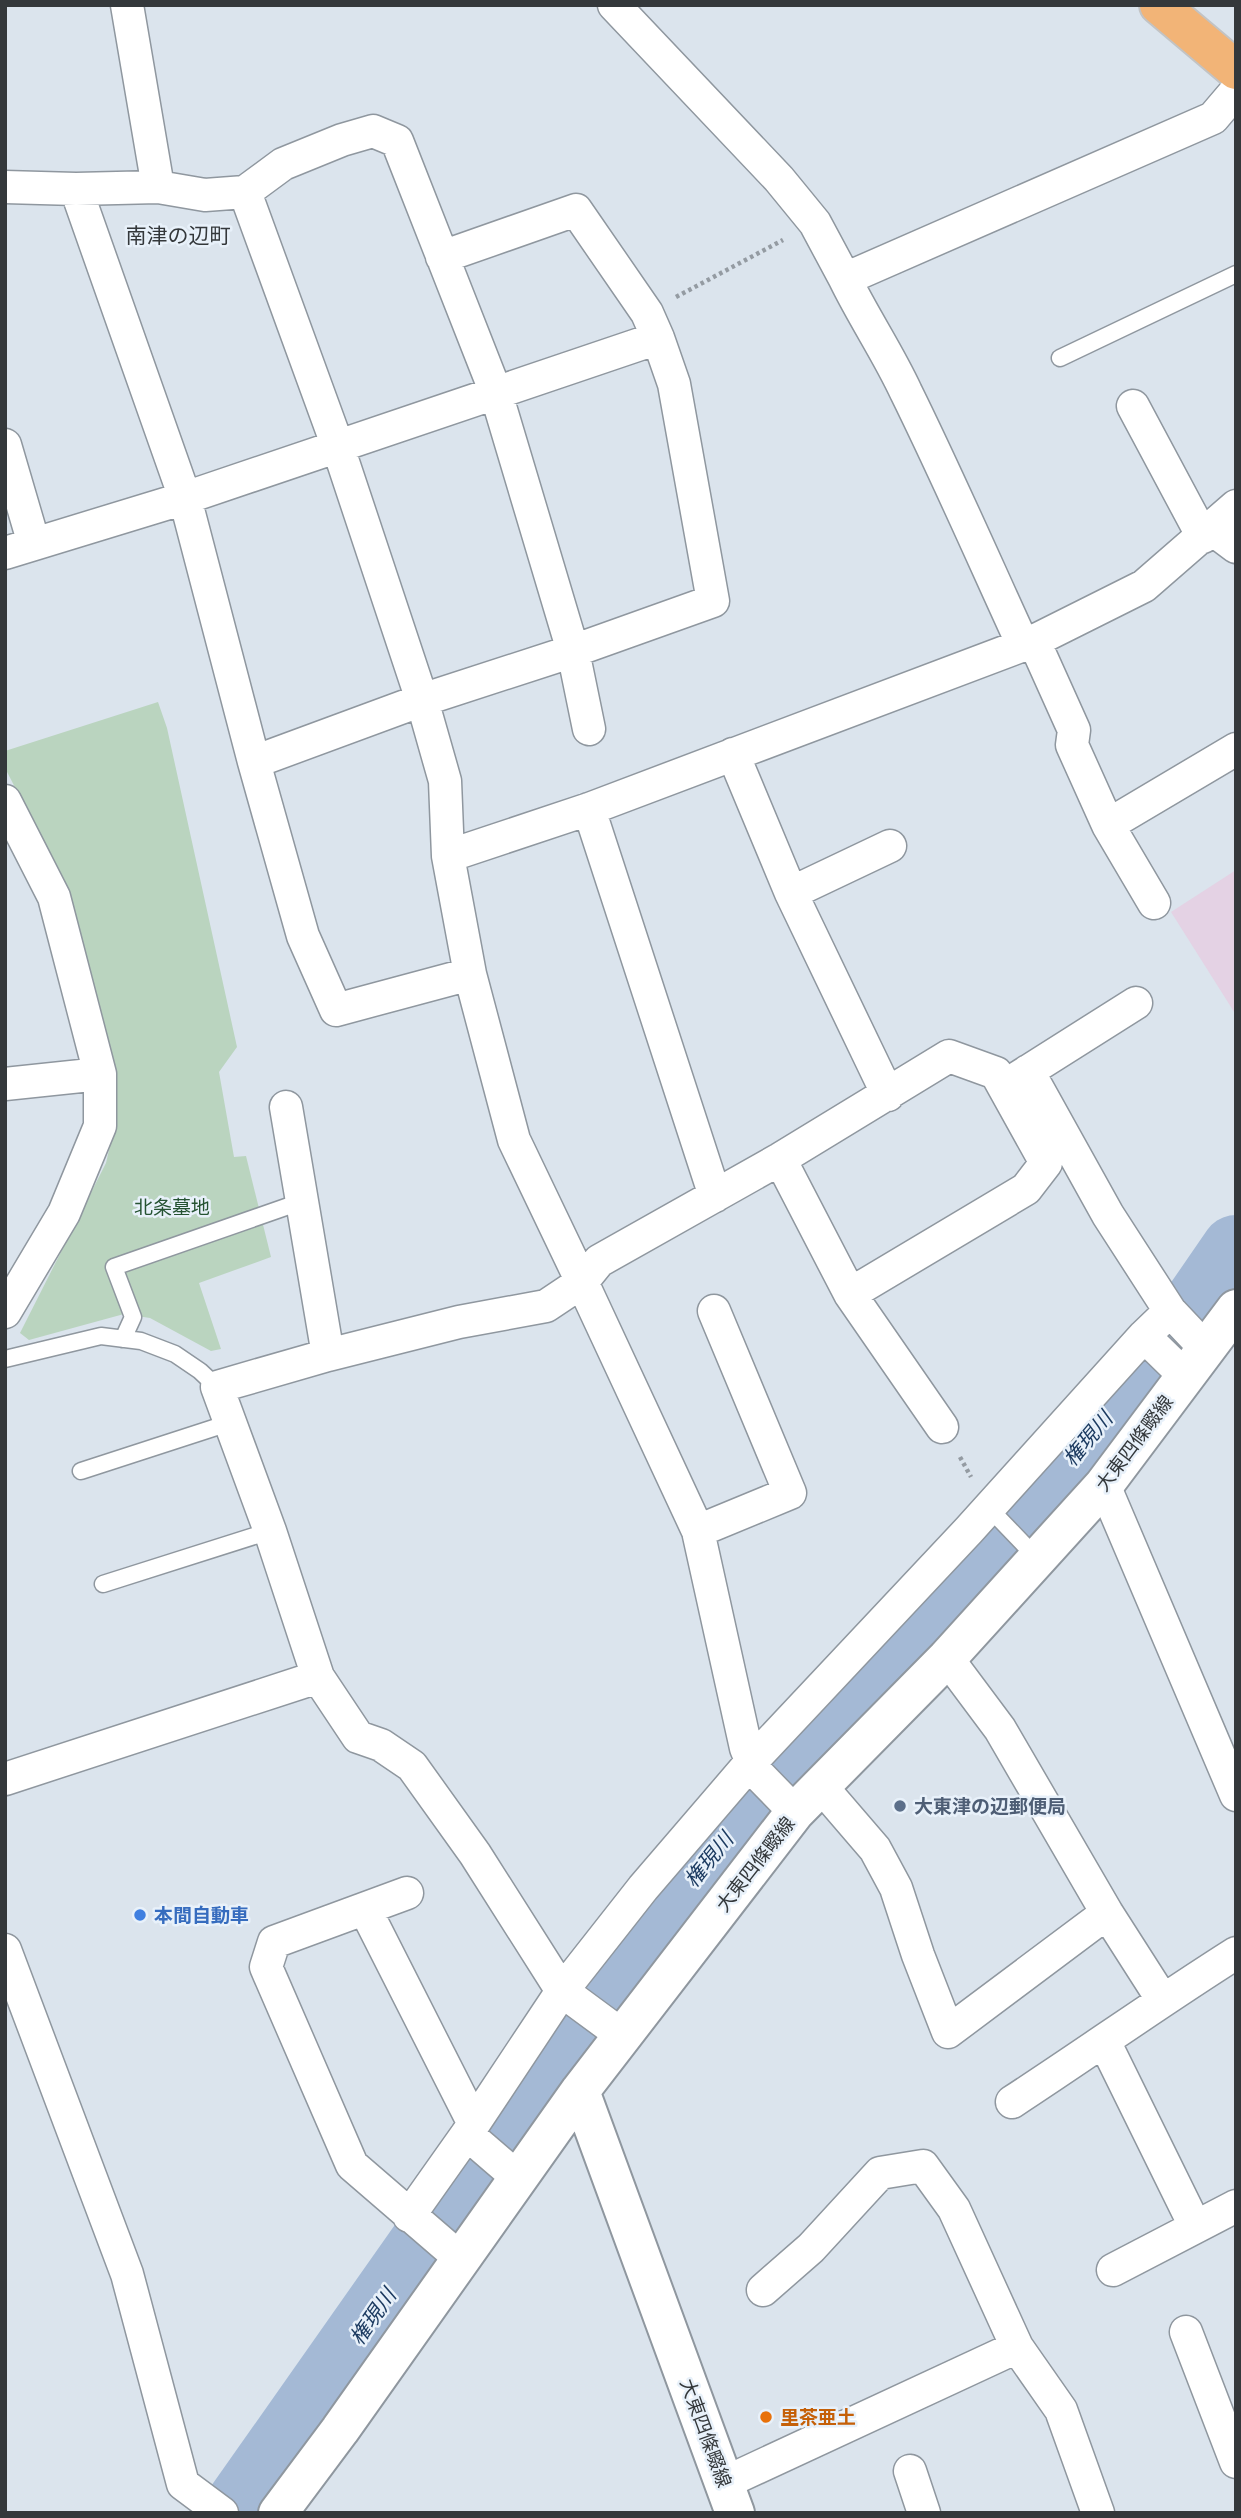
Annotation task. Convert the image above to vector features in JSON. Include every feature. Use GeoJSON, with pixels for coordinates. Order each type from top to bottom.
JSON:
{"type":"FeatureCollection","features":[{"type":"Feature","properties":{"kind":"highway"},"geometry":{"type":"LineString","coordinates":[[1159,5],[1236,70]]}},
{"type":"Feature","properties":{"kind":"main road","name":"大東四條畷線"},"geometry":{"type":"LineString","coordinates":[[730,2498],[580,2091],[614,2030],[802,1802],[947,1658],[1104,1485],[1236,1309]]}},
{"type":"Feature","properties":{"kind":"main road"},"geometry":{"type":"LineString","coordinates":[[278,2513],[340,2430],[580,2091]]}},
{"type":"Feature","properties":{"kind":"street"},"geometry":{"type":"LineString","coordinates":[[127,5],[158,187]]}},
{"type":"Feature","properties":{"kind":"street"},"geometry":{"type":"LineString","coordinates":[[614,5],[779,179],[814,223],[905,389],[1028,643],[1074,730],[1072,745],[1108,825],[1154,903]]}},
{"type":"Feature","properties":{"kind":"street"},"geometry":{"type":"LineString","coordinates":[[845,279],[1213,118],[1236,91]]}},
{"type":"Feature","properties":{"kind":"street"},"geometry":{"type":"LineString","coordinates":[[5,187],[158,187],[205,195],[245,192],[283,164],[342,140],[373,131],[397,141],[496,393],[573,651],[589,729]]}},
{"type":"Feature","properties":{"kind":"street"},"geometry":{"type":"LineString","coordinates":[[76,189],[185,498],[303,936],[336,1010],[470,974]]}},
{"type":"Feature","properties":{"kind":"street"},"geometry":{"type":"LineString","coordinates":[[245,192],[338,447],[422,700],[445,781],[448,856],[470,974],[514,1140],[698,1531],[746,1748],[754,1767],[875,1849],[896,1888],[948,2032],[1107,1913]]}},
{"type":"Feature","properties":{"kind":"street"},"geometry":{"type":"LineString","coordinates":[[254,762],[422,700],[573,651],[713,601],[674,384],[653,325],[576,210],[442,257]]}},
{"type":"Feature","properties":{"kind":"street"},"geometry":{"type":"LineString","coordinates":[[5,445],[20,549],[185,498],[496,393],[653,325]]}},
{"type":"Feature","properties":{"kind":"street"},"geometry":{"type":"LineString","coordinates":[[1133,406],[1217,537]]}},
{"type":"Feature","properties":{"kind":"street"},"geometry":{"type":"LineString","coordinates":[[448,856],[589,809],[1028,643],[1144,586],[1217,537],[1236,506]]}},
{"type":"Feature","properties":{"kind":"street"},"geometry":{"type":"LineString","coordinates":[[1108,825],[1236,749]]}},
{"type":"Feature","properties":{"kind":"street"},"geometry":{"type":"LineString","coordinates":[[733,754],[791,893],[888,1095]]}},
{"type":"Feature","properties":{"kind":"street"},"geometry":{"type":"LineString","coordinates":[[5,801],[54,897],[100,1074],[100,1126],[64,1213],[5,1312]]}},
{"type":"Feature","properties":{"kind":"street"},"geometry":{"type":"LineString","coordinates":[[589,809],[715,1196]]}},
{"type":"Feature","properties":{"kind":"street"},"geometry":{"type":"LineString","coordinates":[[791,893],[890,846]]}},
{"type":"Feature","properties":{"kind":"street"},"geometry":{"type":"LineString","coordinates":[[1016,1079],[1136,1003]]}},
{"type":"Feature","properties":{"kind":"street"},"geometry":{"type":"LineString","coordinates":[[614,2030],[567,1994],[475,1854],[412,1766],[381,1745],[358,1737],[318,1677],[270,1531],[217,1387],[328,1355],[459,1322],[546,1306],[583,1282],[599,1261],[780,1159],[949,1056],[1016,1079],[1170,1311],[1195,1362]]}},
{"type":"Feature","properties":{"kind":"street"},"geometry":{"type":"LineString","coordinates":[[5,1084],[100,1074]]}},
{"type":"Feature","properties":{"kind":"street"},"geometry":{"type":"LineString","coordinates":[[850,1294],[1027,1189],[1046,1163],[1016,1079]]}},
{"type":"Feature","properties":{"kind":"street"},"geometry":{"type":"LineString","coordinates":[[286,1107],[328,1355]]}},
{"type":"Feature","properties":{"kind":"street"},"geometry":{"type":"LineString","coordinates":[[780,1159],[850,1294],[942,1427]]}},
{"type":"Feature","properties":{"kind":"street"},"geometry":{"type":"LineString","coordinates":[[698,1531],[790,1493],[714,1311]]}},
{"type":"Feature","properties":{"kind":"street"},"geometry":{"type":"LineString","coordinates":[[410,2217],[643,1888],[1144,1336],[1170,1311]]}},
{"type":"Feature","properties":{"kind":"street"},"geometry":{"type":"LineString","coordinates":[[1144,1336],[1195,1362]]}},
{"type":"Feature","properties":{"kind":"street"},"geometry":{"type":"LineString","coordinates":[[1104,1485],[1236,1795]]}},
{"type":"Feature","properties":{"kind":"street"},"geometry":{"type":"LineString","coordinates":[[947,1658],[1000,1729],[1107,1913],[1162,1999]]}},
{"type":"Feature","properties":{"kind":"street"},"geometry":{"type":"LineString","coordinates":[[5,1779],[318,1677]]}},
{"type":"Feature","properties":{"kind":"street"},"geometry":{"type":"LineString","coordinates":[[407,1893],[274,1942],[265,1967],[352,2165],[459,2259]]}},
{"type":"Feature","properties":{"kind":"street"},"geometry":{"type":"LineString","coordinates":[[365,1909],[470,2131],[517,2178]]}},
{"type":"Feature","properties":{"kind":"street"},"geometry":{"type":"LineString","coordinates":[[5,1950],[127,2273],[183,2484],[219,2510]]}},
{"type":"Feature","properties":{"kind":"street"},"geometry":{"type":"LineString","coordinates":[[1012,2102],[1162,1999],[1236,1953]]}},
{"type":"Feature","properties":{"kind":"street"},"geometry":{"type":"LineString","coordinates":[[1104,2041],[1195,2226]]}},
{"type":"Feature","properties":{"kind":"street"},"geometry":{"type":"LineString","coordinates":[[763,2290],[811,2248],[880,2173],[923,2166],[954,2209],[1017,2347],[1061,2410],[1098,2513]]}},
{"type":"Feature","properties":{"kind":"street"},"geometry":{"type":"LineString","coordinates":[[1113,2270],[1236,2206]]}},
{"type":"Feature","properties":{"kind":"street"},"geometry":{"type":"LineString","coordinates":[[1186,2332],[1236,2462]]}},
{"type":"Feature","properties":{"kind":"street"},"geometry":{"type":"LineString","coordinates":[[730,2498],[1017,2347]]}},
{"type":"Feature","properties":{"kind":"street"},"geometry":{"type":"LineString","coordinates":[[910,2471],[924,2513]]}},
{"type":"Feature","properties":{"kind":"lane"},"geometry":{"type":"LineString","coordinates":[[1060,358],[1236,274]]}},
{"type":"Feature","properties":{"kind":"lane"},"geometry":{"type":"LineString","coordinates":[[122,1339],[133,1317],[114,1267],[303,1201]]}},
{"type":"Feature","properties":{"kind":"lane"},"geometry":{"type":"LineString","coordinates":[[5,1359],[101,1336],[141,1342],[175,1354],[217,1387]]}},
{"type":"Feature","properties":{"kind":"lane"},"geometry":{"type":"LineString","coordinates":[[81,1471],[232,1422]]}},
{"type":"Feature","properties":{"kind":"lane"},"geometry":{"type":"LineString","coordinates":[[989,1508],[1036,1558]]}},
{"type":"Feature","properties":{"kind":"lane"},"geometry":{"type":"LineString","coordinates":[[103,1584],[270,1531]]}},
{"type":"Feature","properties":{"kind":"path"},"geometry":{"type":"LineString","coordinates":[[653,325],[814,223]]}},
{"type":"Feature","properties":{"kind":"shaded area"},"geometry":{"type":"Polygon","coordinates":[[[1236,870],[1236,1015],[1171,912],[1236,870]]]}},
{"type":"Feature","properties":{"kind":"green space","name":"北条墓地"},"geometry":{"type":"Polygon","coordinates":[[[158,702],[167,728],[237,1047],[219,1072],[234,1157],[246,1156],[271,1257],[199,1283],[221,1349],[211,1351],[150,1318],[124,1314],[29,1340],[20,1333],[106,1163],[117,1115],[112,1075],[54,863],[5,768],[5,751],[158,702]]]}},
{"type":"Feature","properties":{"kind":"waterway","name":"権現川"},"geometry":{"type":"LineString","coordinates":[[235,2513],[593,2004],[758,1800],[1073,1458],[1187,1321],[1236,1250]]}},
{"type":"Feature","properties":{"kind":"place","name":"大東津の辺郵便局"},"geometry":{"type":"Point","coordinates":[900,1806]}},
{"type":"Feature","properties":{"kind":"place","name":"本間自動車"},"geometry":{"type":"Point","coordinates":[140,1915]}},
{"type":"Feature","properties":{"kind":"place","name":"里茶亜土"},"geometry":{"type":"Point","coordinates":[766,2417]}},
{"type":"Feature","properties":{"kind":"district","name":"南津の辺町"},"geometry":{"type":"Point","coordinates":[178,236]}}]}
